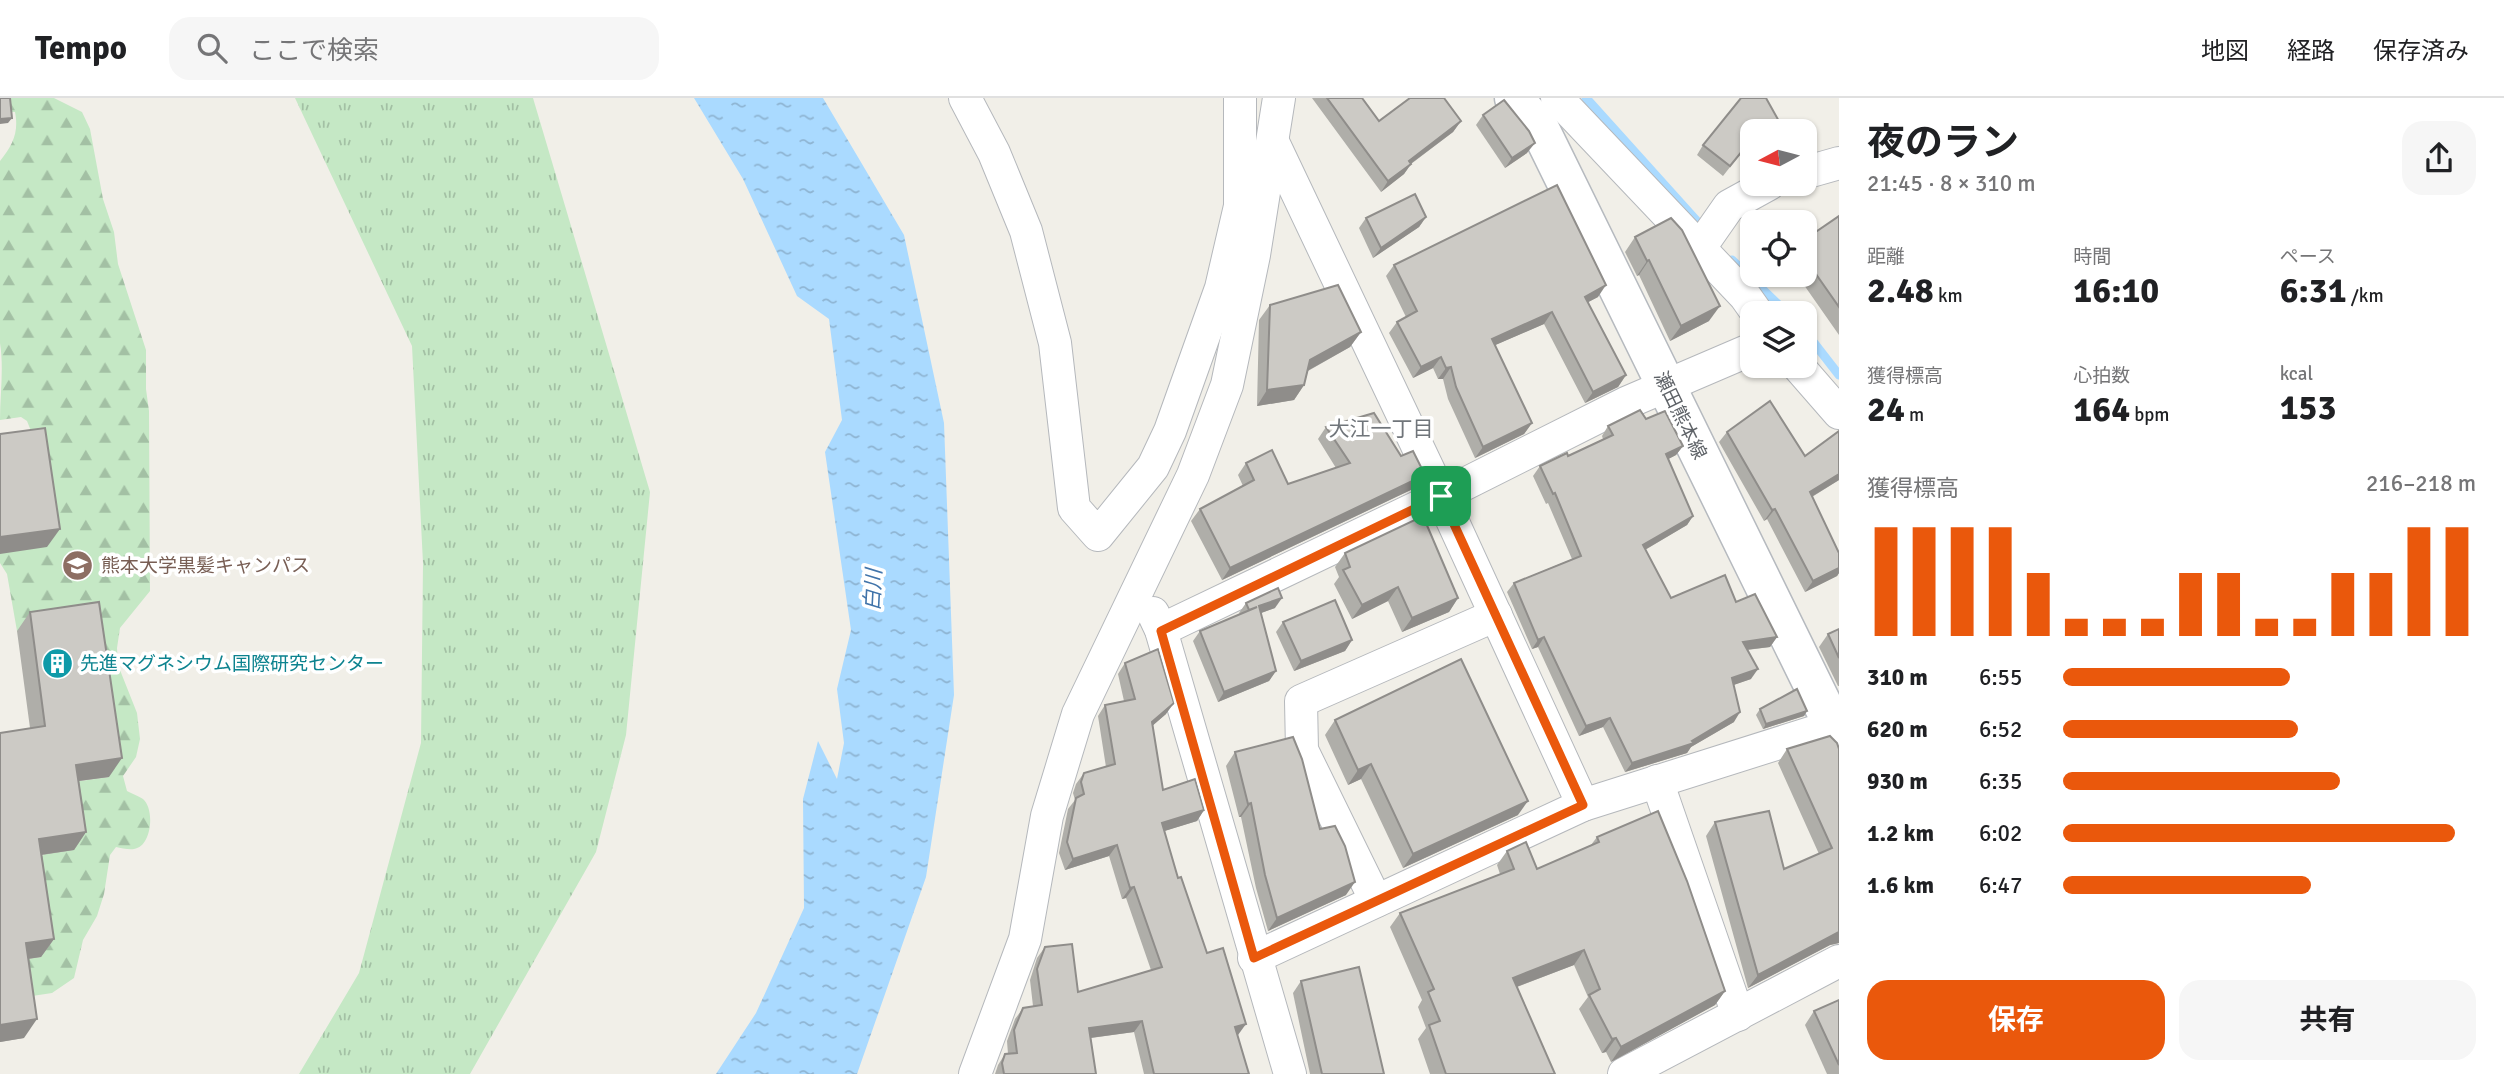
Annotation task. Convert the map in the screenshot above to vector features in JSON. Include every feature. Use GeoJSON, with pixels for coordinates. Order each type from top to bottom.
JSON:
{"type":"FeatureCollection","features":[{"type":"Feature","properties":{"kind":"main road","name":"瀬田熊本線"},"geometry":{"type":"LineString","coordinates":[[1514,98],[1540,129],[1837,729]]}},
{"type":"Feature","properties":{"kind":"street"},"geometry":{"type":"LineString","coordinates":[[965,98],[994,153],[1026,231],[1055,342],[1074,508],[1098,535],[1153,467],[1170,431],[1221,288],[1240,206],[1240,98]]}},
{"type":"Feature","properties":{"kind":"street"},"geometry":{"type":"LineString","coordinates":[[975,1074],[1025,939],[1047,816],[1078,715],[1193,475],[1227,385],[1254,256],[1279,98]]}},
{"type":"Feature","properties":{"kind":"street"},"geometry":{"type":"LineString","coordinates":[[1557,98],[1749,301]]}},
{"type":"Feature","properties":{"kind":"street"},"geometry":{"type":"LineString","coordinates":[[1273,142],[1441,496],[1583,805]]}},
{"type":"Feature","properties":{"kind":"street"},"geometry":{"type":"LineString","coordinates":[[1817,169],[1839,163]]}},
{"type":"Feature","properties":{"kind":"street"},"geometry":{"type":"LineString","coordinates":[[1699,249],[1729,206],[1747,196]]}},
{"type":"Feature","properties":{"kind":"street"},"geometry":{"type":"LineString","coordinates":[[1161,631],[1666,385],[1740,354]]}},
{"type":"Feature","properties":{"kind":"street"},"geometry":{"type":"LineString","coordinates":[[1808,378],[1839,413]]}},
{"type":"Feature","properties":{"kind":"street"},"geometry":{"type":"LineString","coordinates":[[1140,582],[1161,631],[1254,958],[1290,1074]]}},
{"type":"Feature","properties":{"kind":"street"},"geometry":{"type":"LineString","coordinates":[[1376,901],[1301,750],[1301,701],[1496,615]]}},
{"type":"Feature","properties":{"kind":"street"},"geometry":{"type":"LineString","coordinates":[[1254,958],[1583,805],[1837,729]]}},
{"type":"Feature","properties":{"kind":"street"},"geometry":{"type":"LineString","coordinates":[[1657,781],[1738,1015]]}},
{"type":"Feature","properties":{"kind":"street"},"geometry":{"type":"LineString","coordinates":[[1624,1074],[1839,961]]}},
{"type":"Feature","properties":{"kind":"green space","name":"熊本大学黒髪キャンパス"},"geometry":{"type":"Polygon","coordinates":[[[6,98],[54,98],[82,112],[90,129],[103,199],[114,232],[118,264],[146,350],[149,411],[150,591],[120,628],[117,648],[118,665],[137,713],[140,739],[136,757],[123,776],[127,791],[147,804],[150,827],[145,842],[140,847],[116,847],[110,855],[104,894],[97,916],[83,940],[74,978],[52,993],[19,998],[13,961],[41,957],[27,861],[44,855],[38,787],[109,777],[17,631],[7,574],[0,563],[0,553],[31,431],[27,421],[21,417],[0,420],[0,161],[12,144],[16,126],[15,112],[7,112],[6,98]]]}},
{"type":"Feature","properties":{"kind":"green space"},"geometry":{"type":"Polygon","coordinates":[[[295,98],[533,98],[650,492],[626,735],[596,852],[470,1074],[299,1074],[359,973],[421,743],[423,563],[412,346],[295,98]]]}},
{"type":"Feature","properties":{"kind":"water","name":"白川"},"geometry":{"type":"Polygon","coordinates":[[[694,98],[823,98],[904,235],[944,423],[954,695],[926,877],[857,1074],[716,1074],[756,1013],[804,908],[803,799],[818,741],[837,779],[844,743],[837,689],[851,630],[825,452],[842,420],[829,319],[797,296],[743,179],[694,98]]]}},
{"type":"Feature","properties":{"kind":"building"},"geometry":{"type":"Polygon","coordinates":[[[0,98],[10,98],[12,118],[0,119],[0,98]]]}},
{"type":"Feature","properties":{"kind":"building"},"geometry":{"type":"Polygon","coordinates":[[[1327,98],[1362,98],[1379,121],[1410,98],[1444,98],[1461,121],[1409,161],[1411,164],[1388,181],[1327,98]]]}},
{"type":"Feature","properties":{"kind":"building"},"geometry":{"type":"Polygon","coordinates":[[[1741,98],[1766,98],[1778,119],[1740,119],[1740,154],[1730,166],[1703,145],[1741,98]]]}},
{"type":"Feature","properties":{"kind":"building"},"geometry":{"type":"Polygon","coordinates":[[[1504,100],[1529,131],[1535,143],[1512,158],[1483,115],[1504,100]]]}},
{"type":"Feature","properties":{"kind":"building"},"geometry":{"type":"Polygon","coordinates":[[[1557,185],[1606,285],[1585,297],[1626,375],[1593,392],[1552,312],[1492,339],[1532,423],[1483,447],[1456,387],[1451,367],[1446,368],[1441,357],[1421,367],[1397,322],[1417,311],[1394,265],[1557,185]]]}},
{"type":"Feature","properties":{"kind":"building"},"geometry":{"type":"Polygon","coordinates":[[[1415,194],[1426,217],[1381,248],[1366,218],[1415,194]]]}},
{"type":"Feature","properties":{"kind":"building"},"geometry":{"type":"Polygon","coordinates":[[[1839,216],[1839,307],[1817,276],[1817,231],[1839,216]]]}},
{"type":"Feature","properties":{"kind":"building"},"geometry":{"type":"Polygon","coordinates":[[[1671,218],[1682,230],[1720,306],[1681,326],[1635,237],[1671,218]]]}},
{"type":"Feature","properties":{"kind":"building"},"geometry":{"type":"Polygon","coordinates":[[[1338,285],[1361,332],[1310,360],[1304,385],[1267,390],[1270,305],[1338,285]]]}},
{"type":"Feature","properties":{"kind":"building"},"geometry":{"type":"Polygon","coordinates":[[[1770,401],[1805,456],[1839,431],[1839,474],[1810,492],[1839,553],[1839,568],[1813,581],[1775,509],[1772,510],[1727,432],[1770,401]]]}},
{"type":"Feature","properties":{"kind":"building"},"geometry":{"type":"Polygon","coordinates":[[[1640,410],[1646,419],[1665,411],[1683,446],[1666,454],[1693,516],[1643,545],[1671,598],[1725,575],[1736,602],[1755,594],[1777,637],[1743,642],[1758,669],[1732,678],[1740,712],[1692,741],[1694,743],[1632,763],[1610,718],[1586,726],[1544,637],[1538,640],[1514,583],[1581,556],[1555,493],[1553,494],[1540,466],[1613,435],[1608,426],[1640,410]]]}},
{"type":"Feature","properties":{"kind":"building"},"geometry":{"type":"Polygon","coordinates":[[[1374,413],[1401,456],[1413,451],[1425,475],[1230,568],[1200,509],[1254,480],[1246,463],[1272,450],[1288,484],[1350,463],[1326,427],[1374,413]]]}},
{"type":"Feature","properties":{"kind":"building"},"geometry":{"type":"Polygon","coordinates":[[[45,428],[60,529],[0,537],[0,434],[45,428]]]}},
{"type":"Feature","properties":{"kind":"building"},"geometry":{"type":"Polygon","coordinates":[[[1423,516],[1458,598],[1412,618],[1398,587],[1362,605],[1343,570],[1350,567],[1345,553],[1423,516]]]}},
{"type":"Feature","properties":{"kind":"building"},"geometry":{"type":"Polygon","coordinates":[[[1278,588],[1282,598],[1259,606],[1276,671],[1224,692],[1200,631],[1257,607],[1249,610],[1246,603],[1278,588]]]}},
{"type":"Feature","properties":{"kind":"building"},"geometry":{"type":"Polygon","coordinates":[[[1335,600],[1352,640],[1301,661],[1283,622],[1335,600]]]}},
{"type":"Feature","properties":{"kind":"building"},"geometry":{"type":"Polygon","coordinates":[[[99,602],[122,758],[76,765],[86,832],[39,839],[54,939],[26,943],[37,1019],[0,1025],[0,733],[45,726],[30,612],[99,602]]]}},
{"type":"Feature","properties":{"kind":"building"},"geometry":{"type":"Polygon","coordinates":[[[1839,629],[1839,658],[1828,634],[1839,629]]]}},
{"type":"Feature","properties":{"kind":"building"},"geometry":{"type":"Polygon","coordinates":[[[1158,649],[1174,703],[1152,722],[1163,790],[1195,779],[1204,810],[1162,823],[1178,878],[1181,877],[1207,953],[1223,948],[1246,1024],[1235,1027],[1249,1074],[1154,1074],[1142,1021],[1089,1028],[1096,1074],[1004,1074],[1002,1063],[1005,1054],[1017,1053],[1014,1030],[1023,1008],[1042,1005],[1037,969],[1045,947],[1072,944],[1078,992],[1162,967],[1134,887],[1130,888],[1117,845],[1073,859],[1067,842],[1076,798],[1084,794],[1081,782],[1084,773],[1115,764],[1105,705],[1135,699],[1125,663],[1158,649]]]}},
{"type":"Feature","properties":{"kind":"building"},"geometry":{"type":"Polygon","coordinates":[[[1461,659],[1528,801],[1413,854],[1371,764],[1358,770],[1335,720],[1461,659]]]}},
{"type":"Feature","properties":{"kind":"building"},"geometry":{"type":"Polygon","coordinates":[[[1797,689],[1807,711],[1766,724],[1760,709],[1797,689]]]}},
{"type":"Feature","properties":{"kind":"building"},"geometry":{"type":"Polygon","coordinates":[[[1830,736],[1839,749],[1839,932],[1758,975],[1715,822],[1769,811],[1784,869],[1832,848],[1787,749],[1830,736]]]}},
{"type":"Feature","properties":{"kind":"building"},"geometry":{"type":"Polygon","coordinates":[[[1293,737],[1302,759],[1320,829],[1335,826],[1345,846],[1355,882],[1277,918],[1265,875],[1251,803],[1248,804],[1235,752],[1293,737]]]}},
{"type":"Feature","properties":{"kind":"building"},"geometry":{"type":"Polygon","coordinates":[[[1658,811],[1687,881],[1725,991],[1621,1047],[1616,1038],[1612,1039],[1589,995],[1600,989],[1584,950],[1513,978],[1555,1074],[1446,1074],[1429,1025],[1440,1021],[1428,992],[1434,989],[1400,913],[1514,869],[1507,851],[1526,842],[1537,869],[1599,842],[1597,837],[1658,811]]]}},
{"type":"Feature","properties":{"kind":"building"},"geometry":{"type":"Polygon","coordinates":[[[1359,967],[1384,1074],[1322,1074],[1301,981],[1359,967]]]}},
{"type":"Feature","properties":{"kind":"building"},"geometry":{"type":"Polygon","coordinates":[[[1839,1000],[1839,1065],[1814,1011],[1839,1000]]]}},
{"type":"Feature","properties":{"kind":"waterway"},"geometry":{"type":"LineString","coordinates":[[1586,98],[1704,229]]}},
{"type":"Feature","properties":{"kind":"waterway"},"geometry":{"type":"LineString","coordinates":[[1732,260],[1775,301]]}},
{"type":"Feature","properties":{"kind":"waterway"},"geometry":{"type":"LineString","coordinates":[[1817,347],[1839,375]]}},
{"type":"Feature","properties":{"kind":"place","name":"熊本大学黒髪キャンパス"},"geometry":{"type":"Point","coordinates":[78,565]}},
{"type":"Feature","properties":{"kind":"place","name":"先進マグネシウム国際研究センター"},"geometry":{"type":"Point","coordinates":[57,663]}},
{"type":"Feature","properties":{"kind":"district","name":"大江一丁目"},"geometry":{"type":"Point","coordinates":[1381,429]}},
{"type":"Feature","properties":{"kind":"route"},"geometry":{"type":"LineString","coordinates":[[1441,496],[1583,805],[1254,958],[1161,631],[1441,496]]}}]}
